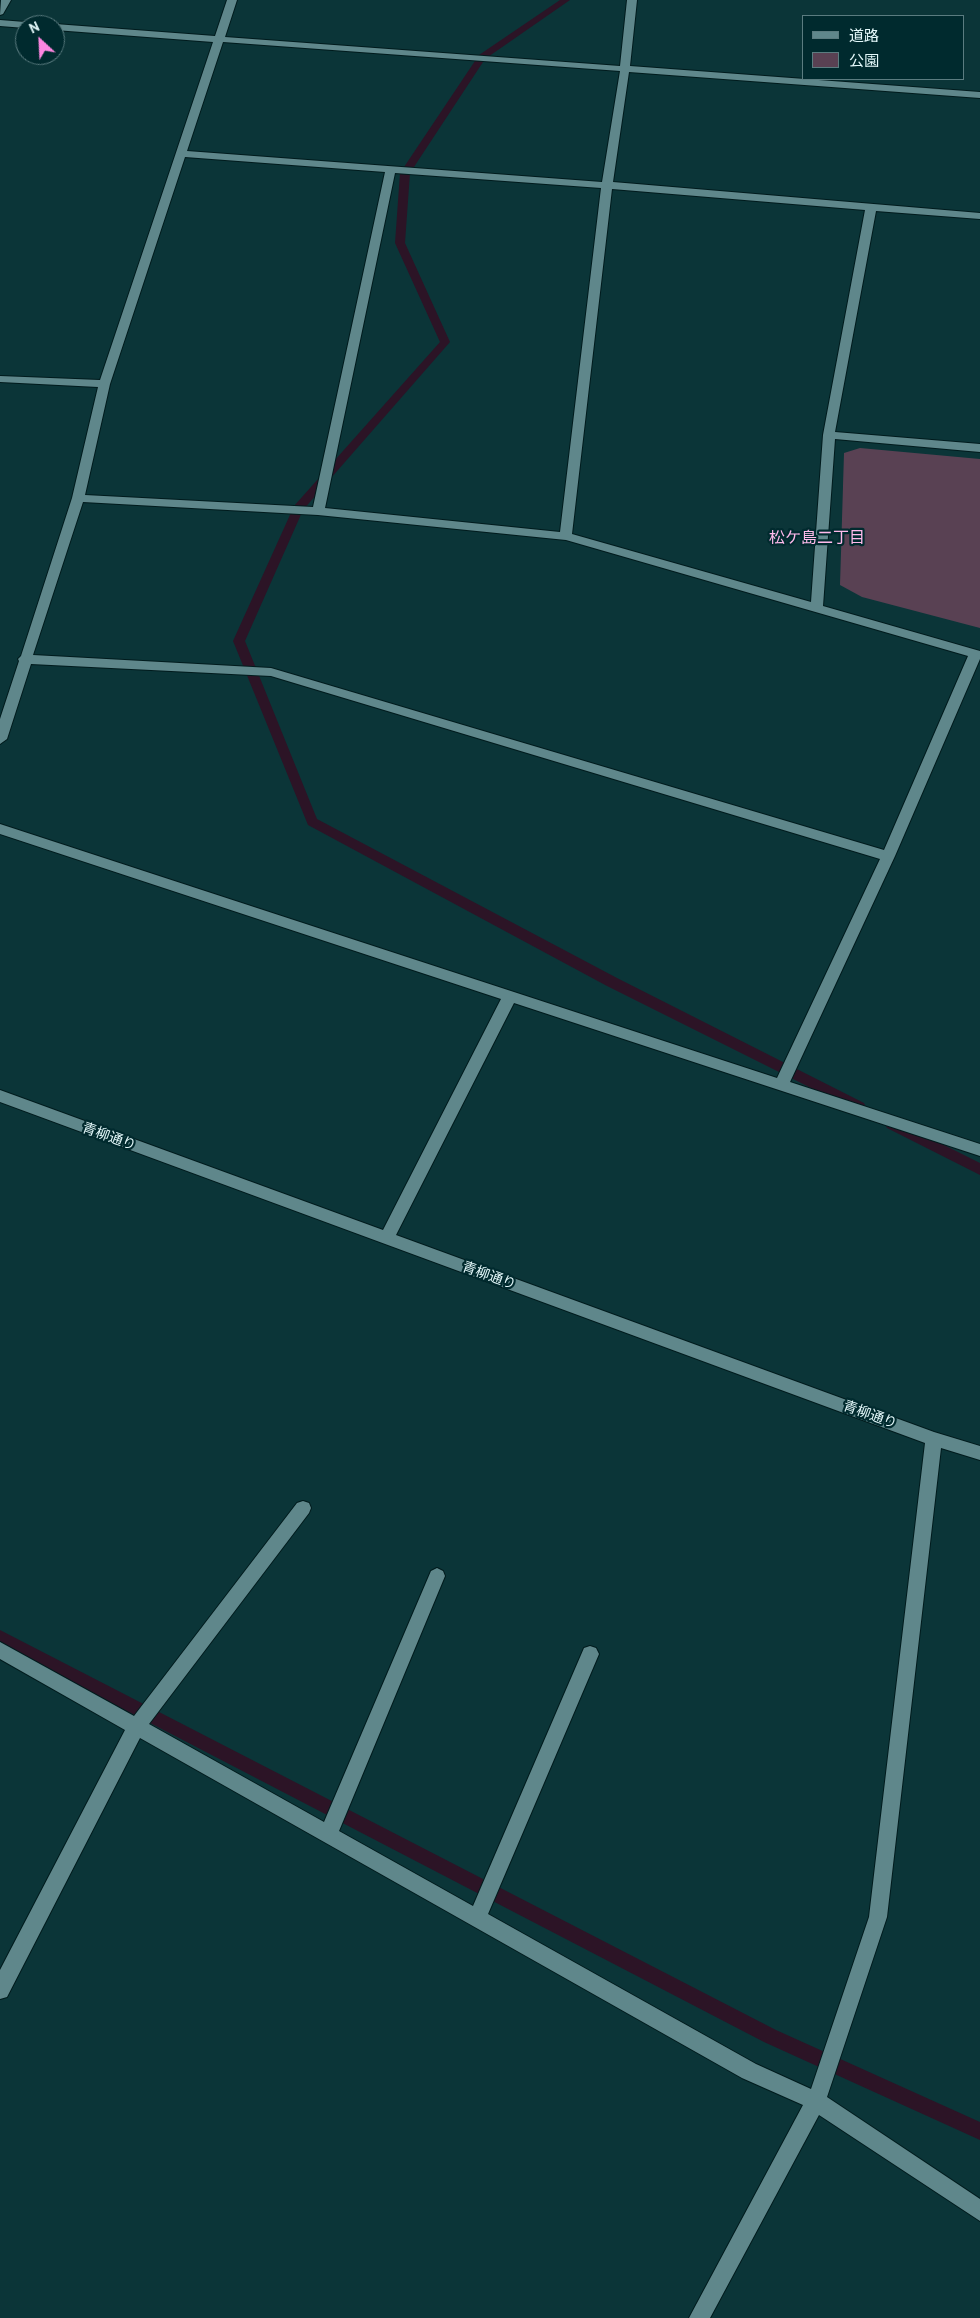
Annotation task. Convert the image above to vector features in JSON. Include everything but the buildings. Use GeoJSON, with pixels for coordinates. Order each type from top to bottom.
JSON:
{"type":"FeatureCollection","features":[{"type":"Feature","properties":{"kind":"street"},"geometry":{"type":"LineString","coordinates":[[0,12],[6,0]]}},
{"type":"Feature","properties":{"kind":"street"},"geometry":{"type":"LineString","coordinates":[[0,739],[24,658],[78,498],[104,384],[232,0]]}},
{"type":"Feature","properties":{"kind":"street"},"geometry":{"type":"LineString","coordinates":[[566,536],[607,185],[625,68],[632,0]]}},
{"type":"Feature","properties":{"kind":"street"},"geometry":{"type":"LineString","coordinates":[[0,23],[15,24]]}},
{"type":"Feature","properties":{"kind":"street"},"geometry":{"type":"LineString","coordinates":[[65,28],[980,95]]}},
{"type":"Feature","properties":{"kind":"street"},"geometry":{"type":"LineString","coordinates":[[180,154],[390,171],[607,185],[872,209],[980,216]]}},
{"type":"Feature","properties":{"kind":"street"},"geometry":{"type":"LineString","coordinates":[[318,512],[390,171]]}},
{"type":"Feature","properties":{"kind":"street"},"geometry":{"type":"LineString","coordinates":[[817,608],[829,435],[872,209]]}},
{"type":"Feature","properties":{"kind":"street"},"geometry":{"type":"LineString","coordinates":[[0,379],[104,384]]}},
{"type":"Feature","properties":{"kind":"street"},"geometry":{"type":"LineString","coordinates":[[829,435],[980,448]]}},
{"type":"Feature","properties":{"kind":"street"},"geometry":{"type":"LineString","coordinates":[[78,498],[318,512],[566,536],[978,654],[888,856],[781,1085]]}},
{"type":"Feature","properties":{"kind":"street"},"geometry":{"type":"LineString","coordinates":[[24,658],[271,672],[888,856]]}},
{"type":"Feature","properties":{"kind":"street"},"geometry":{"type":"LineString","coordinates":[[0,830],[980,1150]]}},
{"type":"Feature","properties":{"kind":"street"},"geometry":{"type":"LineString","coordinates":[[386,1239],[510,996]]}},
{"type":"Feature","properties":{"kind":"street","name":"青柳通り"},"geometry":{"type":"LineString","coordinates":[[0,1096],[386,1239],[980,1453]]}},
{"type":"Feature","properties":{"kind":"street"},"geometry":{"type":"LineString","coordinates":[[700,2318],[816,2101],[878,1917],[934,1438]]}},
{"type":"Feature","properties":{"kind":"street"},"geometry":{"type":"LineString","coordinates":[[0,1990],[136,1727],[303,1508]]}},
{"type":"Feature","properties":{"kind":"street"},"geometry":{"type":"LineString","coordinates":[[328,1835],[436,1576]]}},
{"type":"Feature","properties":{"kind":"street"},"geometry":{"type":"LineString","coordinates":[[0,1650],[749,2071],[816,2101],[980,2211]]}},
{"type":"Feature","properties":{"kind":"street"},"geometry":{"type":"LineString","coordinates":[[477,1918],[590,1654]]}},
{"type":"Feature","properties":{"kind":"green space"},"geometry":{"type":"Polygon","coordinates":[[[860,448],[980,459],[980,628],[862,597],[840,585],[844,453],[860,448]]]}},
{"type":"Feature","properties":{"kind":"waterway"},"geometry":{"type":"LineString","coordinates":[[566,0],[482,57],[405,173],[400,243],[445,342],[298,509],[239,641],[312,822],[612,982],[859,1107]]}},
{"type":"Feature","properties":{"kind":"waterway"},"geometry":{"type":"LineString","coordinates":[[892,1124],[980,1169]]}},
{"type":"Feature","properties":{"kind":"waterway"},"geometry":{"type":"LineString","coordinates":[[0,1637],[770,2036],[980,2131]]}},
{"type":"Feature","properties":{"kind":"district","name":"松ケ島二丁目"},"geometry":{"type":"Point","coordinates":[817,538]}}]}
